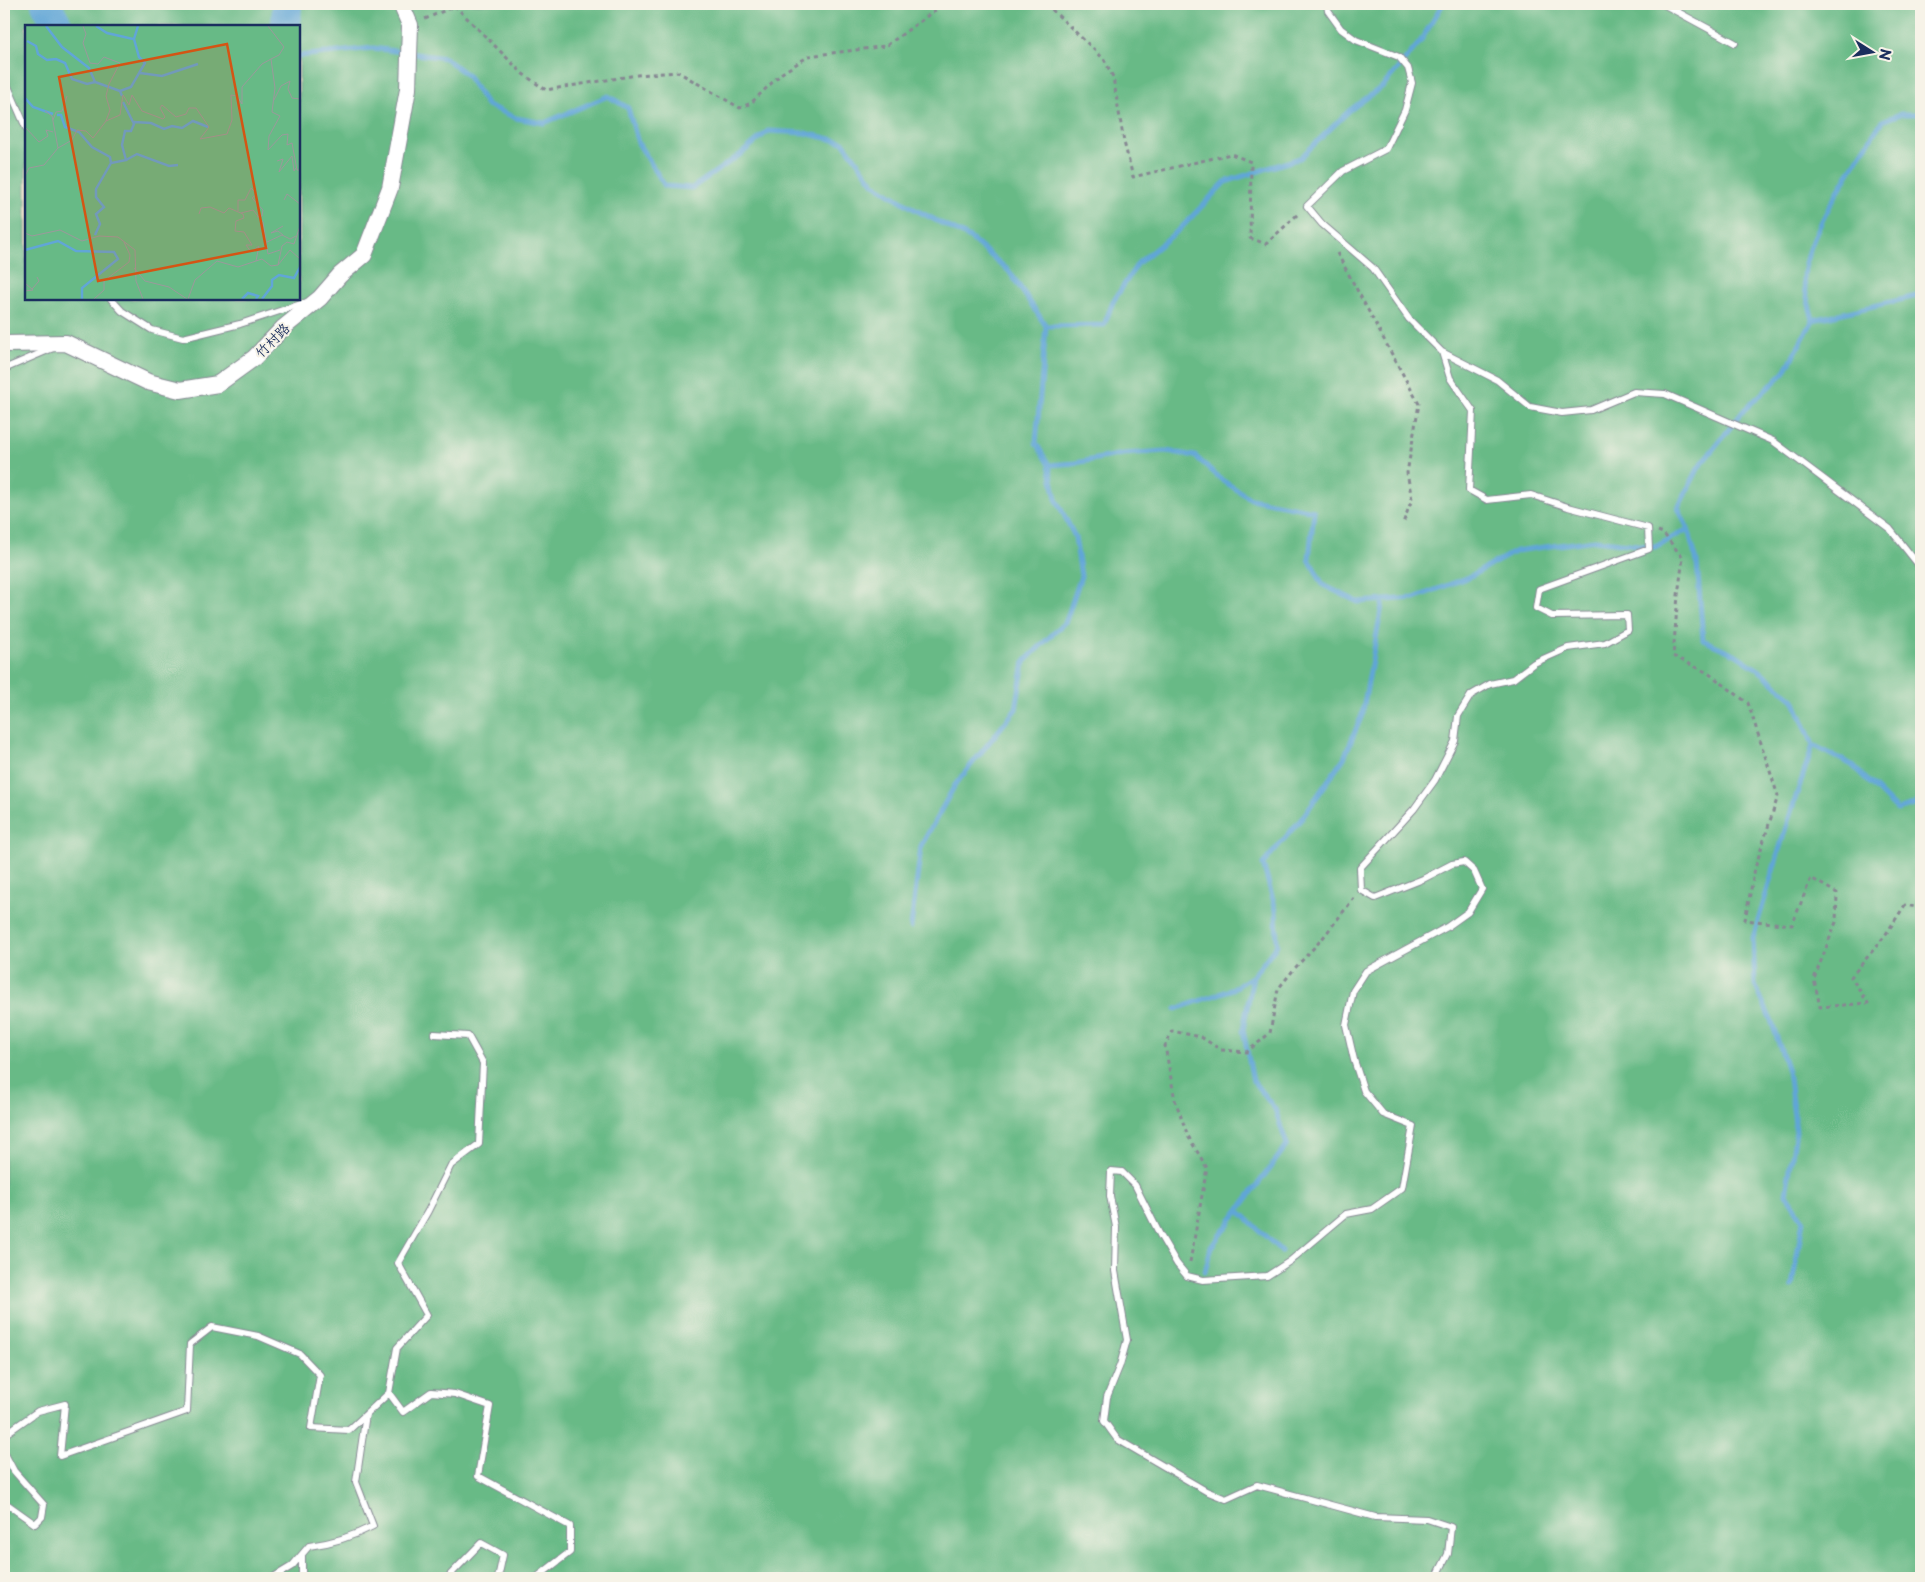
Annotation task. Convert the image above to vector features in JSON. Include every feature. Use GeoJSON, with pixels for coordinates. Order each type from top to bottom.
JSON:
{"type":"FeatureCollection","features":[{"type":"Feature","properties":{"kind":"street","name":"竹村路"},"geometry":{"type":"LineString","coordinates":[[4,344],[66,343],[148,382],[180,390],[218,384],[254,358],[283,328],[320,298],[340,275],[364,255],[390,188],[408,89],[410,25],[401,4]]}},
{"type":"Feature","properties":{"kind":"lane"},"geometry":{"type":"LineString","coordinates":[[1327,4],[1328,10],[1341,29],[1356,40],[1399,57],[1408,68],[1412,83],[1406,110],[1386,149],[1343,171],[1307,206],[1322,224],[1373,268],[1409,319],[1442,352],[1497,380],[1530,407],[1562,413],[1591,410],[1634,392],[1665,394],[1764,438],[1890,529],[1921,568]]}},
{"type":"Feature","properties":{"kind":"lane"},"geometry":{"type":"LineString","coordinates":[[1663,4],[1735,43]]}},
{"type":"Feature","properties":{"kind":"lane"},"geometry":{"type":"LineString","coordinates":[[4,78],[25,126]]}},
{"type":"Feature","properties":{"kind":"lane"},"geometry":{"type":"LineString","coordinates":[[112,300],[122,311],[152,330],[183,338],[240,324],[320,298]]}},
{"type":"Feature","properties":{"kind":"lane"},"geometry":{"type":"LineString","coordinates":[[4,369],[66,343]]}},
{"type":"Feature","properties":{"kind":"lane"},"geometry":{"type":"LineString","coordinates":[[1436,1578],[1448,1554],[1451,1527],[1427,1520],[1374,1517],[1257,1485],[1226,1499],[1206,1491],[1117,1439],[1104,1421],[1106,1397],[1120,1365],[1127,1340],[1115,1271],[1116,1227],[1110,1196],[1111,1171],[1122,1172],[1135,1184],[1160,1236],[1177,1264],[1187,1276],[1203,1280],[1267,1276],[1290,1261],[1346,1214],[1372,1209],[1402,1188],[1413,1126],[1383,1114],[1364,1091],[1346,1025],[1352,991],[1366,971],[1447,927],[1468,912],[1482,889],[1474,871],[1464,862],[1452,864],[1423,879],[1375,898],[1361,890],[1360,868],[1414,809],[1435,780],[1455,741],[1458,716],[1470,695],[1490,684],[1513,679],[1534,663],[1568,648],[1605,642],[1628,630],[1627,615],[1552,616],[1536,608],[1539,588],[1649,550],[1648,528],[1568,507],[1531,495],[1486,500],[1469,490],[1473,411],[1450,378],[1442,352]]}},
{"type":"Feature","properties":{"kind":"lane"},"geometry":{"type":"LineString","coordinates":[[4,1435],[38,1411],[65,1404],[60,1456],[187,1411],[190,1344],[212,1327],[258,1336],[300,1354],[320,1375],[311,1428],[349,1430],[388,1393],[397,1348],[427,1315],[398,1263],[428,1211],[451,1165],[479,1144],[484,1063],[468,1036],[434,1034]]}},
{"type":"Feature","properties":{"kind":"lane"},"geometry":{"type":"LineString","coordinates":[[388,1393],[403,1412],[431,1392],[455,1394],[490,1406],[478,1476],[570,1526],[570,1552],[536,1578]]}},
{"type":"Feature","properties":{"kind":"lane"},"geometry":{"type":"LineString","coordinates":[[272,1578],[292,1566],[309,1546],[334,1543],[373,1526],[356,1482],[366,1414]]}},
{"type":"Feature","properties":{"kind":"lane"},"geometry":{"type":"LineString","coordinates":[[4,1452],[14,1471],[44,1505],[42,1517],[35,1524],[4,1502]]}},
{"type":"Feature","properties":{"kind":"lane"},"geometry":{"type":"LineString","coordinates":[[447,1578],[481,1543],[503,1555],[498,1578]]}},
{"type":"Feature","properties":{"kind":"lane"},"geometry":{"type":"LineString","coordinates":[[302,1554],[302,1578]]}},
{"type":"Feature","properties":{"kind":"path"},"geometry":{"type":"LineString","coordinates":[[410,25],[455,6],[523,74],[546,90],[637,75],[678,72],[740,108],[751,103],[782,72],[809,56],[886,46],[944,4]]}},
{"type":"Feature","properties":{"kind":"path"},"geometry":{"type":"LineString","coordinates":[[1046,4],[1104,59],[1113,78],[1124,142],[1133,177],[1231,154],[1251,162],[1250,238],[1266,244],[1307,206]]}},
{"type":"Feature","properties":{"kind":"path"},"geometry":{"type":"LineString","coordinates":[[1336,250],[1420,404],[1407,473],[1412,499],[1403,523]]}},
{"type":"Feature","properties":{"kind":"path"},"geometry":{"type":"LineString","coordinates":[[1648,528],[1663,533],[1683,558],[1673,656],[1708,673],[1748,703],[1778,796],[1755,868],[1745,920],[1792,925],[1811,878],[1837,893],[1836,922],[1814,979],[1820,1007],[1868,1003],[1850,977],[1884,937],[1905,905],[1921,908]]}},
{"type":"Feature","properties":{"kind":"path"},"geometry":{"type":"LineString","coordinates":[[1187,1276],[1207,1168],[1188,1136],[1175,1100],[1165,1046],[1168,1038],[1172,1031],[1201,1037],[1220,1050],[1247,1052],[1270,1033],[1278,990],[1361,890]]}},
{"type":"Feature","properties":{"kind":"green space"},"geometry":{"type":"Polygon","coordinates":[[[4,4],[1921,4],[1921,1578],[4,1578],[4,4]]]}},
{"type":"Feature","properties":{"kind":"waterway"},"geometry":{"type":"LineString","coordinates":[[46,4],[57,25]]}},
{"type":"Feature","properties":{"kind":"waterway"},"geometry":{"type":"LineString","coordinates":[[286,25],[287,4]]}},
{"type":"Feature","properties":{"kind":"waterway"},"geometry":{"type":"LineString","coordinates":[[1046,326],[1104,325],[1113,302],[1138,263],[1180,229],[1225,182],[1300,158],[1350,110],[1383,86],[1420,42],[1443,4]]}},
{"type":"Feature","properties":{"kind":"waterway"},"geometry":{"type":"LineString","coordinates":[[300,56],[373,48],[445,58],[467,75],[487,105],[516,118],[544,123],[608,96],[628,108],[638,143],[665,186],[692,188],[741,154],[768,131],[805,133],[843,142],[874,184],[914,209],[970,238],[1009,271],[1046,326],[1036,443],[1049,465],[1075,463],[1123,454],[1166,451],[1195,456],[1222,480],[1251,499],[1314,511],[1309,559],[1323,585],[1358,602],[1414,598],[1469,577],[1516,551],[1595,540],[1655,547],[1688,529],[1697,562],[1703,640],[1735,654],[1759,670],[1794,700],[1813,745],[1852,765],[1897,810],[1914,805],[1921,798]]}},
{"type":"Feature","properties":{"kind":"waterway"},"geometry":{"type":"LineString","coordinates":[[1813,320],[1804,283],[1807,260],[1813,240],[1834,198],[1882,121],[1900,114],[1921,114]]}},
{"type":"Feature","properties":{"kind":"waterway"},"geometry":{"type":"LineString","coordinates":[[1688,529],[1678,508],[1699,467],[1744,410],[1784,373],[1813,320],[1921,295]]}},
{"type":"Feature","properties":{"kind":"waterway"},"geometry":{"type":"LineString","coordinates":[[911,927],[921,846],[955,785],[1016,709],[1024,662],[1066,621],[1081,576],[1075,537],[1056,499],[1049,465]]}},
{"type":"Feature","properties":{"kind":"waterway"},"geometry":{"type":"LineString","coordinates":[[1205,1272],[1211,1247],[1287,1145],[1275,1109],[1253,1081],[1243,1030],[1253,976],[1277,945],[1276,910],[1263,864],[1302,818],[1344,758],[1362,715],[1383,600]]}},
{"type":"Feature","properties":{"kind":"waterway"},"geometry":{"type":"LineString","coordinates":[[1792,1286],[1803,1220],[1786,1194],[1796,1131],[1788,1071],[1771,1020],[1755,985],[1753,938],[1813,745]]}},
{"type":"Feature","properties":{"kind":"waterway"},"geometry":{"type":"LineString","coordinates":[[1176,1009],[1233,989],[1253,976]]}},
{"type":"Feature","properties":{"kind":"waterway"},"geometry":{"type":"LineString","coordinates":[[1239,1211],[1281,1251]]}}]}
